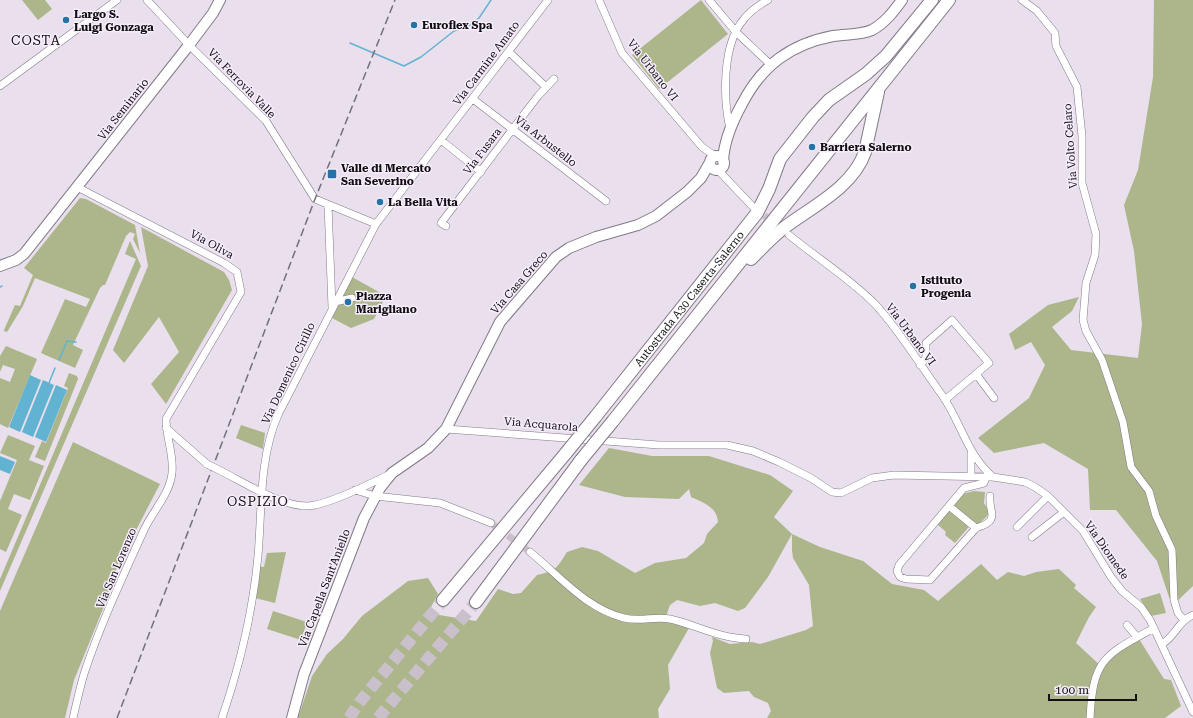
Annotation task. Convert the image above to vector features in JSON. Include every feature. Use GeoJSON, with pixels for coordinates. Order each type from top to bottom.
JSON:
{"type":"FeatureCollection","features":[{"type":"Feature","properties":{"kind":"highway","name":"Autostrada A30 Caserta-Salerno"},"geometry":{"type":"LineString","coordinates":[[443,600],[566,453],[757,213],[769,189],[780,159],[798,135],[829,100],[866,74],[886,56],[932,0]]}},
{"type":"Feature","properties":{"kind":"highway","name":"Autostrada A30 Caserta-Salerno"},"geometry":{"type":"LineString","coordinates":[[476,602],[581,460],[949,0]]}},
{"type":"Feature","properties":{"kind":"highway"},"geometry":{"type":"LineString","coordinates":[[699,313],[773,237],[835,191],[855,171],[862,162],[865,152],[879,88]]}},
{"type":"Feature","properties":{"kind":"main road","name":"Via Seminario"},"geometry":{"type":"LineString","coordinates":[[77,187],[189,46],[213,13],[220,0]]}},
{"type":"Feature","properties":{"kind":"main road"},"geometry":{"type":"LineString","coordinates":[[717,162],[730,129],[750,89],[756,79],[771,65],[797,47],[822,38],[872,30],[889,17],[902,0]]}},
{"type":"Feature","properties":{"kind":"main road","name":"Via Casa Greco"},"geometry":{"type":"LineString","coordinates":[[446,429],[460,403],[483,353],[500,322],[556,257],[569,248],[596,237],[638,225],[656,216],[674,203],[702,178],[717,162]]}},
{"type":"Feature","properties":{"kind":"main road"},"geometry":{"type":"LineString","coordinates":[[0,266],[16,260],[24,254],[77,187]]}},
{"type":"Feature","properties":{"kind":"main road"},"geometry":{"type":"LineString","coordinates":[[392,473],[428,448],[446,429]]}},
{"type":"Feature","properties":{"kind":"main road","name":"Via Capella Sant'Aniello"},"geometry":{"type":"LineString","coordinates":[[292,718],[304,674],[364,518],[375,496],[392,473]]}},
{"type":"Feature","properties":{"kind":"street"},"geometry":{"type":"LineString","coordinates":[[0,86],[117,0]]}},
{"type":"Feature","properties":{"kind":"street","name":"Via Ferrovia Valle"},"geometry":{"type":"LineString","coordinates":[[147,0],[189,46],[266,121],[315,199],[376,224]]}},
{"type":"Feature","properties":{"kind":"street","name":"Via Carmine Amato"},"geometry":{"type":"LineString","coordinates":[[441,140],[548,0]]}},
{"type":"Feature","properties":{"kind":"street","name":"Via Urbano VI"},"geometry":{"type":"LineString","coordinates":[[598,0],[622,53],[702,147],[717,162],[728,179],[754,208]]}},
{"type":"Feature","properties":{"kind":"street"},"geometry":{"type":"LineString","coordinates":[[709,0],[736,32],[771,65]]}},
{"type":"Feature","properties":{"kind":"street"},"geometry":{"type":"LineString","coordinates":[[730,129],[726,114],[725,90],[729,56],[736,32],[743,19],[768,0]]}},
{"type":"Feature","properties":{"kind":"street","name":"Via Volto Celaro"},"geometry":{"type":"LineString","coordinates":[[1022,0],[1037,11],[1055,33],[1056,46],[1064,65],[1077,87],[1082,136],[1082,183],[1096,234],[1096,255],[1086,283],[1083,320],[1086,332],[1102,360],[1123,422],[1131,467],[1149,491],[1156,516],[1172,550],[1174,600],[1178,613],[1184,620]]}},
{"type":"Feature","properties":{"kind":"street"},"geometry":{"type":"LineString","coordinates":[[509,52],[546,87]]}},
{"type":"Feature","properties":{"kind":"street","name":"Via Fusara"},"geometry":{"type":"LineString","coordinates":[[446,226],[441,223],[512,129],[554,79]]}},
{"type":"Feature","properties":{"kind":"street","name":"Via Arbustello"},"geometry":{"type":"LineString","coordinates":[[473,99],[606,201]]}},
{"type":"Feature","properties":{"kind":"street"},"geometry":{"type":"LineString","coordinates":[[441,140],[480,172]]}},
{"type":"Feature","properties":{"kind":"street","name":"Via Domenico Cirillo"},"geometry":{"type":"LineString","coordinates":[[222,718],[244,646],[249,620],[258,556],[262,492],[267,456],[274,425],[376,224],[441,140]]}},
{"type":"Feature","properties":{"kind":"street","name":"Via Oliva"},"geometry":{"type":"LineString","coordinates":[[77,187],[224,263],[237,272],[241,292],[170,410],[166,419],[166,428]]}},
{"type":"Feature","properties":{"kind":"street"},"geometry":{"type":"LineString","coordinates":[[328,205],[334,305],[352,298]]}},
{"type":"Feature","properties":{"kind":"street","name":"Via Urbano VI"},"geometry":{"type":"LineString","coordinates":[[789,235],[849,281],[884,314],[945,400],[971,452],[990,477]]}},
{"type":"Feature","properties":{"kind":"street"},"geometry":{"type":"LineString","coordinates":[[920,365],[926,358],[926,343],[952,320],[989,363],[945,400]]}},
{"type":"Feature","properties":{"kind":"street"},"geometry":{"type":"LineString","coordinates":[[976,374],[994,398]]}},
{"type":"Feature","properties":{"kind":"street"},"geometry":{"type":"LineString","coordinates":[[166,428],[206,464],[262,492],[285,501],[307,506],[355,490],[392,473]]}},
{"type":"Feature","properties":{"kind":"street","name":"Via San Lorenzo"},"geometry":{"type":"LineString","coordinates":[[72,718],[84,672],[116,593],[145,528],[168,487],[172,474],[173,457],[166,428]]}},
{"type":"Feature","properties":{"kind":"street","name":"Via Acquarola"},"geometry":{"type":"LineString","coordinates":[[446,429],[659,446],[727,445],[753,451],[779,462],[811,478],[832,492]]}},
{"type":"Feature","properties":{"kind":"street","name":"Via Urbano VI"},"geometry":{"type":"LineString","coordinates":[[971,452],[971,476]]}},
{"type":"Feature","properties":{"kind":"street","name":"Via Diomede"},"geometry":{"type":"LineString","coordinates":[[832,492],[841,493],[872,478],[894,475],[971,476],[1025,482],[1048,496],[1083,531],[1111,578],[1122,591],[1141,607],[1162,644],[1193,712]]}},
{"type":"Feature","properties":{"kind":"street"},"geometry":{"type":"LineString","coordinates":[[990,477],[984,482],[964,488],[899,565],[896,570],[900,577],[930,580],[976,528],[983,526],[992,516],[993,510],[989,502],[990,496]]}},
{"type":"Feature","properties":{"kind":"street"},"geometry":{"type":"LineString","coordinates":[[355,490],[375,496],[440,503],[491,523]]}},
{"type":"Feature","properties":{"kind":"street"},"geometry":{"type":"LineString","coordinates":[[1016,527],[1048,496]]}},
{"type":"Feature","properties":{"kind":"street"},"geometry":{"type":"LineString","coordinates":[[948,506],[976,528]]}},
{"type":"Feature","properties":{"kind":"street"},"geometry":{"type":"LineString","coordinates":[[1032,537],[1064,512]]}},
{"type":"Feature","properties":{"kind":"street"},"geometry":{"type":"LineString","coordinates":[[530,552],[581,597],[603,611],[625,618],[644,620],[669,619],[731,638],[746,639]]}},
{"type":"Feature","properties":{"kind":"street"},"geometry":{"type":"LineString","coordinates":[[1162,644],[1170,638],[1184,620],[1193,615]]}},
{"type":"Feature","properties":{"kind":"street"},"geometry":{"type":"LineString","coordinates":[[1127,625],[1137,637]]}},
{"type":"Feature","properties":{"kind":"street"},"geometry":{"type":"LineString","coordinates":[[1090,718],[1096,678],[1102,663],[1108,655],[1118,647],[1154,628]]}},
{"type":"Feature","properties":{"kind":"green space"},"geometry":{"type":"Polygon","coordinates":[[[22,0],[45,0],[52,9],[38,20],[22,0]]]}},
{"type":"Feature","properties":{"kind":"green space"},"geometry":{"type":"Polygon","coordinates":[[[701,0],[728,34],[659,89],[632,55],[701,0]]]}},
{"type":"Feature","properties":{"kind":"green space"},"geometry":{"type":"Polygon","coordinates":[[[1154,0],[1193,0],[1193,586],[1172,606],[1157,561],[1116,510],[1090,510],[1088,469],[1044,443],[994,453],[978,438],[1029,398],[1045,365],[1031,342],[1015,350],[1009,334],[1048,305],[1079,297],[1072,311],[1052,327],[1071,350],[1138,358],[1142,324],[1134,251],[1124,205],[1138,170],[1153,77],[1154,0]]]}},
{"type":"Feature","properties":{"kind":"green space"},"geometry":{"type":"Polygon","coordinates":[[[80,198],[86,199],[135,225],[140,253],[133,239],[135,234],[130,232],[126,236],[105,285],[100,288],[73,345],[83,350],[75,368],[41,353],[65,299],[86,307],[90,299],[35,278],[23,306],[7,332],[4,330],[15,305],[20,306],[33,275],[24,268],[80,198]]]}},
{"type":"Feature","properties":{"kind":"green space"},"geometry":{"type":"Polygon","coordinates":[[[141,227],[224,272],[229,280],[232,290],[166,404],[151,384],[179,352],[159,317],[124,363],[113,350],[148,266],[141,227]]]}},
{"type":"Feature","properties":{"kind":"green space"},"geometry":{"type":"Polygon","coordinates":[[[130,241],[141,266],[0,591],[0,579],[136,259],[125,254],[130,241]]]}},
{"type":"Feature","properties":{"kind":"green space"},"geometry":{"type":"Polygon","coordinates":[[[352,277],[386,296],[374,319],[351,328],[332,318],[352,277]]]}},
{"type":"Feature","properties":{"kind":"green space"},"geometry":{"type":"Polygon","coordinates":[[[6,346],[37,359],[8,428],[0,424],[0,378],[10,382],[15,369],[3,365],[0,372],[0,356],[6,346]]]}},
{"type":"Feature","properties":{"kind":"green space"},"geometry":{"type":"Polygon","coordinates":[[[69,373],[77,376],[78,379],[45,461],[35,457],[42,441],[46,443],[68,388],[64,386],[69,373]]]}},
{"type":"Feature","properties":{"kind":"green space"},"geometry":{"type":"Polygon","coordinates":[[[241,425],[265,433],[263,449],[236,438],[241,425]]]}},
{"type":"Feature","properties":{"kind":"green space"},"geometry":{"type":"Polygon","coordinates":[[[8,435],[35,446],[29,460],[44,466],[30,500],[14,494],[8,509],[22,515],[6,552],[0,549],[0,501],[17,460],[0,453],[8,435]]]}},
{"type":"Feature","properties":{"kind":"green space"},"geometry":{"type":"Polygon","coordinates":[[[73,442],[160,484],[111,581],[107,599],[74,680],[65,718],[0,718],[0,611],[73,442]]]}},
{"type":"Feature","properties":{"kind":"green space"},"geometry":{"type":"Polygon","coordinates":[[[609,448],[652,456],[709,456],[770,475],[793,491],[774,517],[792,534],[768,577],[745,608],[738,611],[715,603],[700,606],[677,600],[670,605],[665,619],[675,620],[689,628],[668,665],[670,689],[658,709],[659,718],[298,718],[312,676],[327,654],[343,639],[362,616],[408,581],[428,578],[438,594],[430,609],[439,615],[476,621],[498,589],[513,594],[521,593],[537,575],[555,568],[567,552],[582,547],[598,551],[635,573],[655,563],[686,558],[704,543],[707,534],[718,522],[717,517],[709,506],[691,497],[689,489],[679,499],[625,497],[579,485],[609,448]]]}},
{"type":"Feature","properties":{"kind":"green space"},"geometry":{"type":"Polygon","coordinates":[[[974,491],[985,492],[984,503],[990,513],[978,525],[973,522],[955,543],[945,535],[946,532],[937,524],[962,494],[974,491]]]}},
{"type":"Feature","properties":{"kind":"green space"},"geometry":{"type":"Polygon","coordinates":[[[792,534],[820,547],[863,561],[892,584],[924,590],[938,601],[981,564],[997,580],[1008,572],[1024,576],[1036,572],[1059,569],[1076,585],[1074,588],[1096,607],[1089,617],[1076,643],[1103,668],[1111,656],[1139,639],[1164,679],[1171,680],[1181,706],[1165,718],[767,718],[771,711],[768,703],[754,697],[749,691],[724,693],[717,688],[710,653],[713,641],[712,637],[730,644],[752,642],[760,644],[806,630],[813,626],[809,585],[793,558],[792,534]]]}},
{"type":"Feature","properties":{"kind":"green space"},"geometry":{"type":"Polygon","coordinates":[[[286,552],[275,603],[255,598],[258,566],[264,567],[267,553],[286,552]]]}},
{"type":"Feature","properties":{"kind":"green space"},"geometry":{"type":"Polygon","coordinates":[[[1160,593],[1166,613],[1151,616],[1140,599],[1160,593]]]}},
{"type":"Feature","properties":{"kind":"green space"},"geometry":{"type":"Polygon","coordinates":[[[273,611],[307,622],[301,640],[267,629],[273,611]]]}},
{"type":"Feature","properties":{"kind":"water"},"geometry":{"type":"Polygon","coordinates":[[[30,375],[41,380],[20,432],[9,427],[30,375]]]}},
{"type":"Feature","properties":{"kind":"water"},"geometry":{"type":"Polygon","coordinates":[[[43,380],[54,385],[33,437],[22,432],[43,380]]]}},
{"type":"Feature","properties":{"kind":"water"},"geometry":{"type":"Polygon","coordinates":[[[56,385],[67,390],[46,442],[35,437],[56,385]]]}},
{"type":"Feature","properties":{"kind":"water"},"geometry":{"type":"Polygon","coordinates":[[[0,456],[15,462],[10,474],[0,470],[0,456]]]}},
{"type":"Feature","properties":{"kind":"waterway"},"geometry":{"type":"LineString","coordinates":[[350,43],[404,66],[421,57],[454,31],[470,25],[479,18],[491,0]]}},
{"type":"Feature","properties":{"kind":"waterway"},"geometry":{"type":"LineString","coordinates":[[59,360],[67,341],[76,342]]}},
{"type":"Feature","properties":{"kind":"waterway"},"geometry":{"type":"LineString","coordinates":[[49,383],[55,368]]}},
{"type":"Feature","properties":{"kind":"tunnel"},"geometry":{"type":"LineString","coordinates":[[756,209],[775,224]]}},
{"type":"Feature","properties":{"kind":"tunnel"},"geometry":{"type":"LineString","coordinates":[[491,523],[530,552]]}},
{"type":"Feature","properties":{"kind":"tunnel"},"geometry":{"type":"LineString","coordinates":[[349,718],[359,703],[443,600]]}},
{"type":"Feature","properties":{"kind":"tunnel"},"geometry":{"type":"LineString","coordinates":[[378,718],[476,602]]}},
{"type":"Feature","properties":{"kind":"railway"},"geometry":{"type":"LineString","coordinates":[[117,718],[315,199],[395,0]]}},
{"type":"Feature","properties":{"kind":"place","name":"Largo S. Luigi Gonzaga"},"geometry":{"type":"Point","coordinates":[66,20]}},
{"type":"Feature","properties":{"kind":"place","name":"Euroflex Spa"},"geometry":{"type":"Point","coordinates":[414,25]}},
{"type":"Feature","properties":{"kind":"place","name":"Barriera Salerno"},"geometry":{"type":"Point","coordinates":[812,147]}},
{"type":"Feature","properties":{"kind":"place","name":"Valle di Mercato San Severino"},"geometry":{"type":"Point","coordinates":[332,174]}},
{"type":"Feature","properties":{"kind":"place","name":"La Bella Vita"},"geometry":{"type":"Point","coordinates":[380,202]}},
{"type":"Feature","properties":{"kind":"place","name":"Istituto Progenia"},"geometry":{"type":"Point","coordinates":[913,286]}},
{"type":"Feature","properties":{"kind":"place","name":"Piazza Marigliano"},"geometry":{"type":"Point","coordinates":[348,302]}},
{"type":"Feature","properties":{"kind":"district","name":"COSTA"},"geometry":{"type":"Point","coordinates":[36,40]}},
{"type":"Feature","properties":{"kind":"district","name":"OSPIZIO"},"geometry":{"type":"Point","coordinates":[258,501]}}]}
